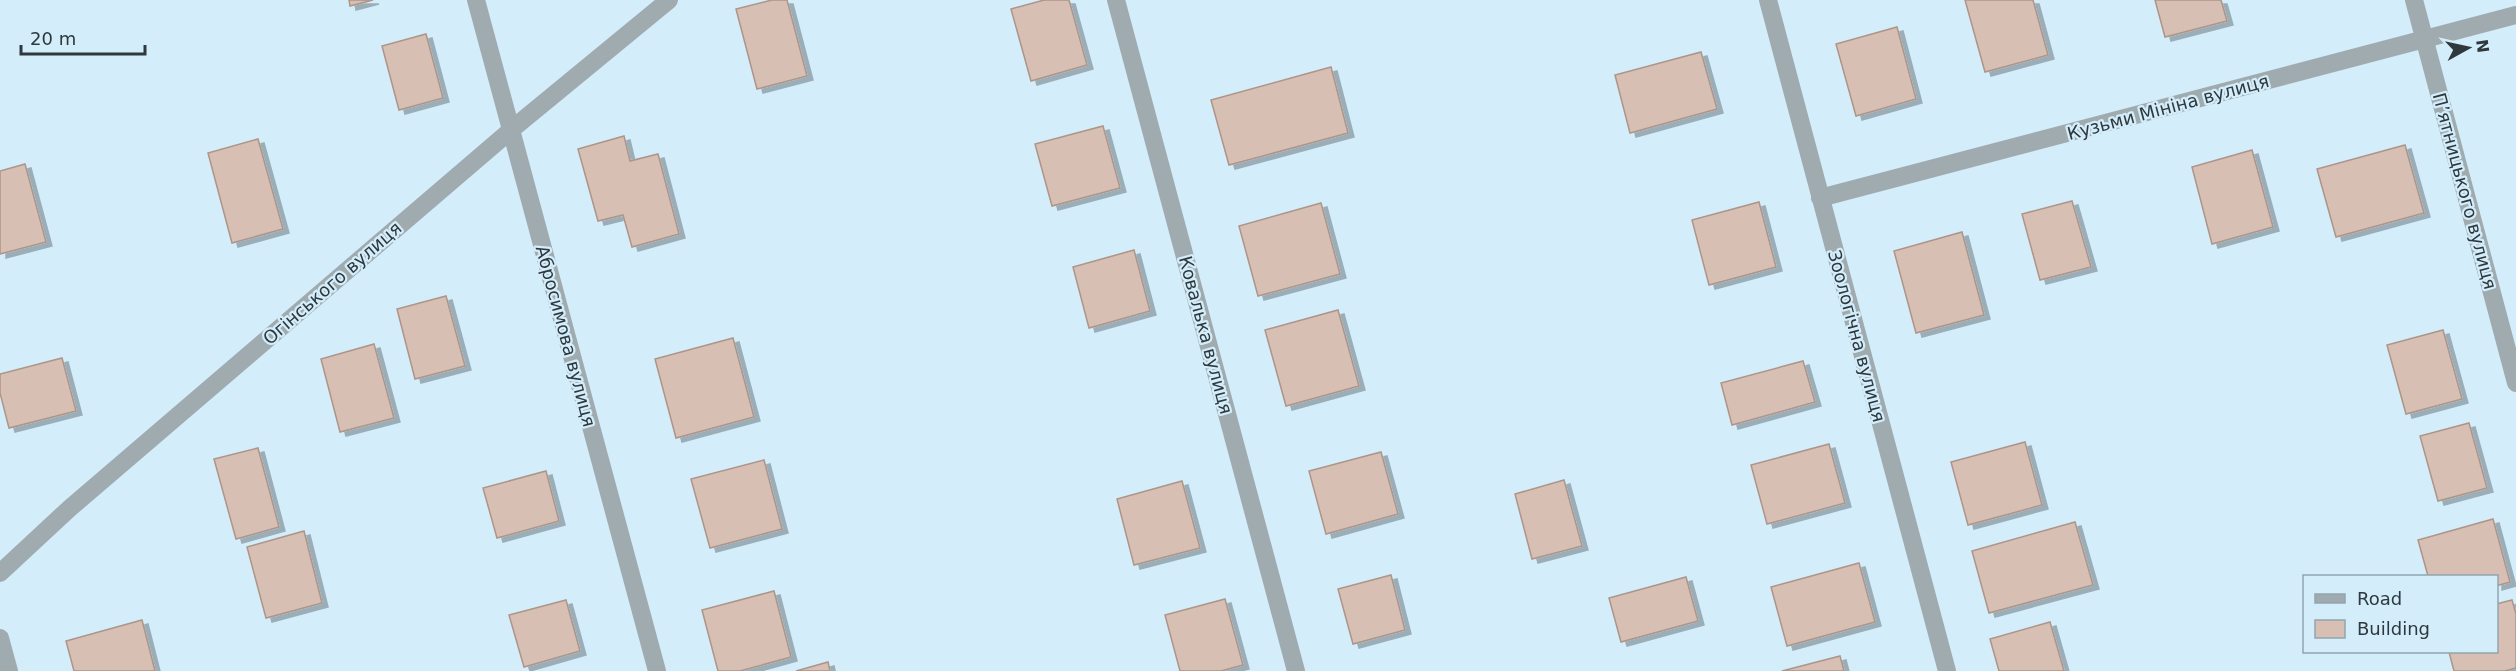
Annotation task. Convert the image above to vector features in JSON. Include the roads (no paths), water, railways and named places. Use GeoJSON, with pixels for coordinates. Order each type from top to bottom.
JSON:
{"type":"FeatureCollection","features":[{"type":"Feature","properties":{"kind":"street","name":"Абросимова вулиця"},"geometry":{"type":"LineString","coordinates":[[476,0],[657,671]]}},
{"type":"Feature","properties":{"kind":"street","name":"Огінського вулиця"},"geometry":{"type":"LineString","coordinates":[[0,573],[70,508],[511,130],[669,0]]}},
{"type":"Feature","properties":{"kind":"street","name":"Ковалька вулиця"},"geometry":{"type":"LineString","coordinates":[[1116,0],[1296,671]]}},
{"type":"Feature","properties":{"kind":"street","name":"Зоологічна вулиця"},"geometry":{"type":"LineString","coordinates":[[1768,0],[1947,671]]}},
{"type":"Feature","properties":{"kind":"street","name":"П’ятницького вулиця"},"geometry":{"type":"LineString","coordinates":[[2414,0],[2516,383]]}},
{"type":"Feature","properties":{"kind":"street","name":"Кузьми Мініна вулиця"},"geometry":{"type":"LineString","coordinates":[[1821,198],[2516,15]]}},
{"type":"Feature","properties":{"kind":"street"},"geometry":{"type":"LineString","coordinates":[[0,638],[9,671]]}}]}
